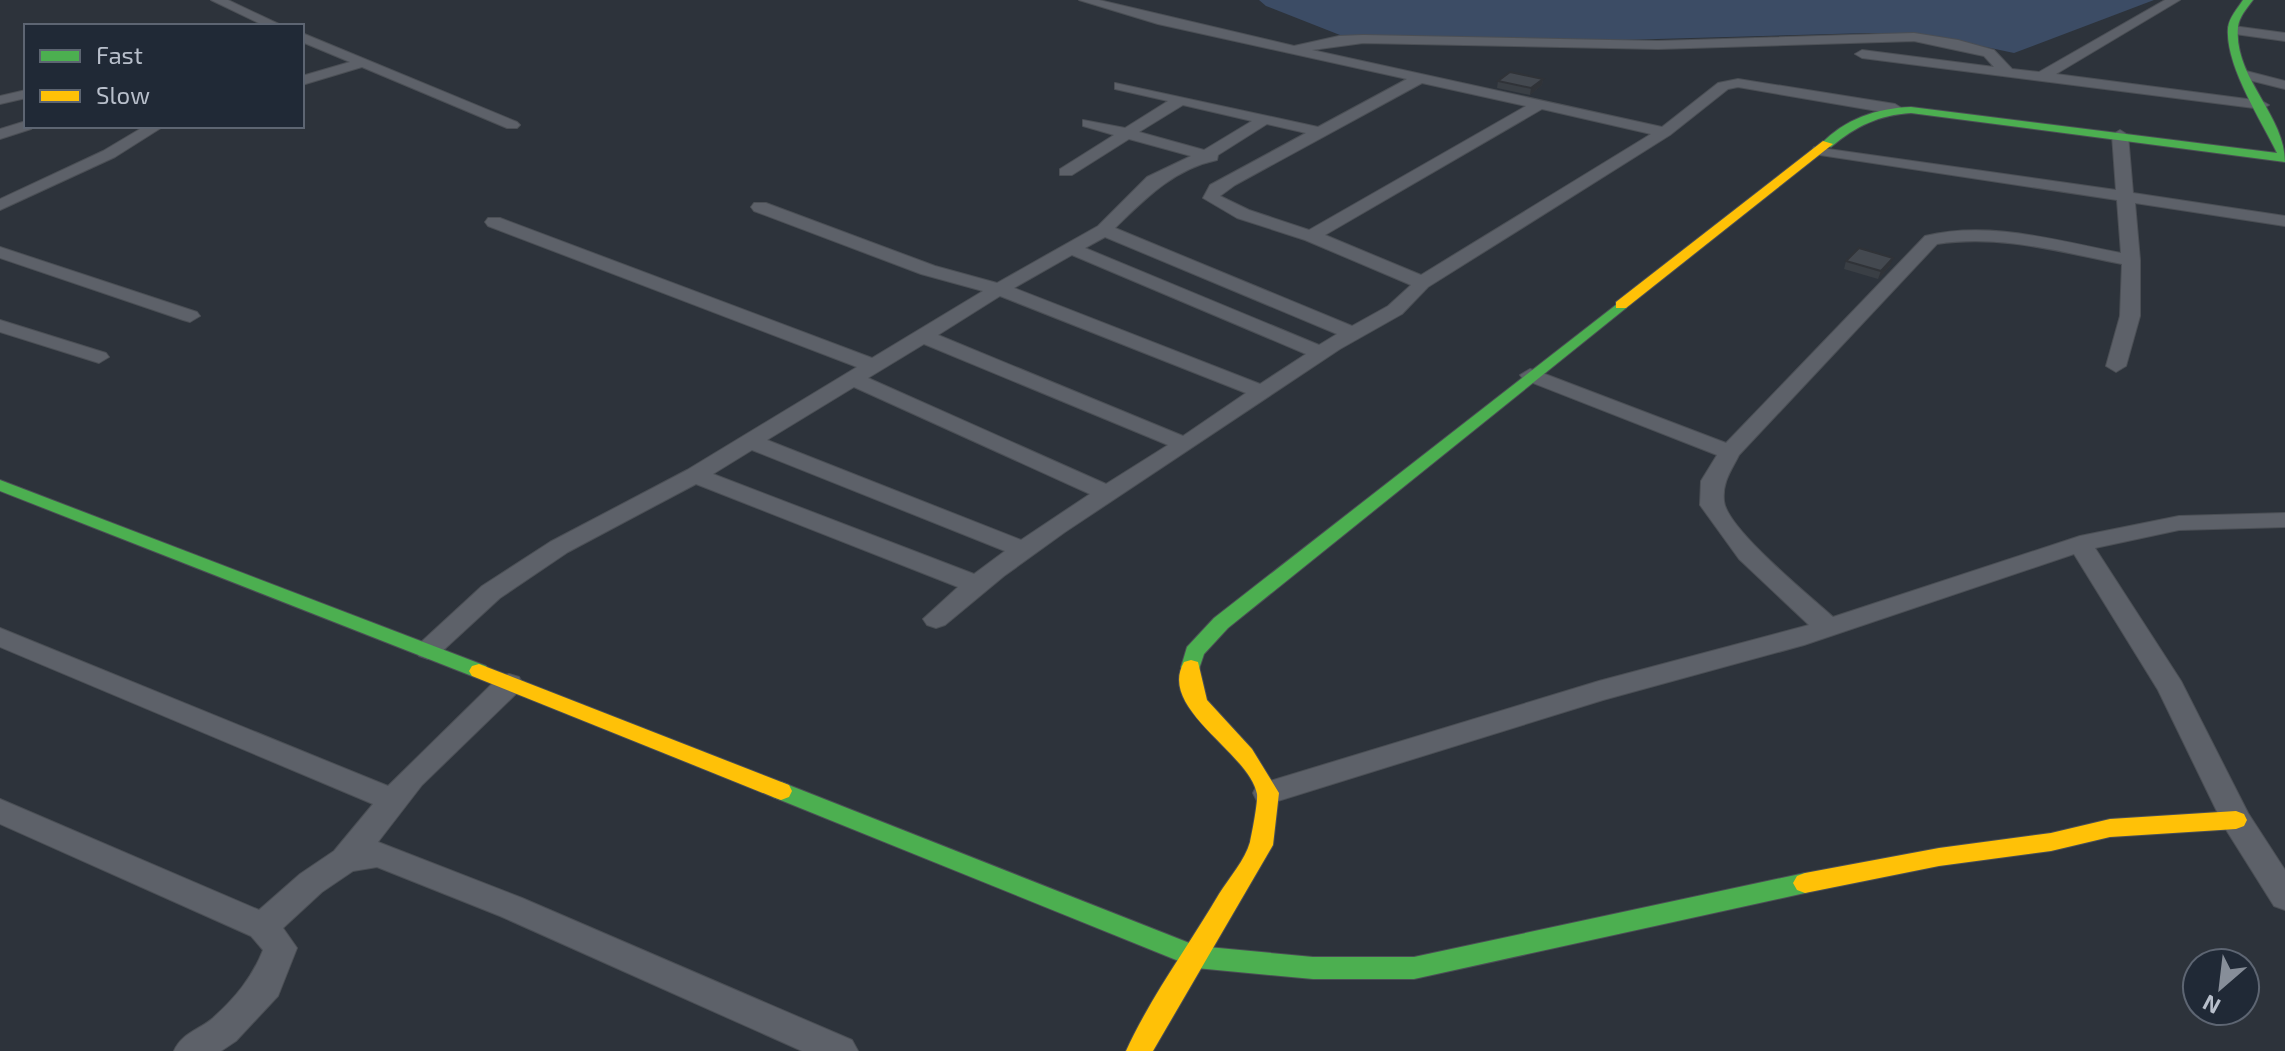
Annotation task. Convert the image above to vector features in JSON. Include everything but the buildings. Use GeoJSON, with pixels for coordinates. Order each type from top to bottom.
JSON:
{"type":"FeatureCollection","features":[{"type":"Feature","properties":{"kind":"street"},"geometry":{"type":"LineString","coordinates":[[217,0],[271,24]]}},
{"type":"Feature","properties":{"kind":"street"},"geometry":{"type":"LineString","coordinates":[[1085,0],[1158,20],[1665,132]]}},
{"type":"Feature","properties":{"kind":"street"},"geometry":{"type":"LineString","coordinates":[[2041,77],[2174,0]]}},
{"type":"Feature","properties":{"kind":"street"},"geometry":{"type":"LineString","coordinates":[[936,619],[975,584],[1022,549],[1264,393],[1351,333],[1404,303],[1418,291],[1421,283],[1665,132],[1723,86],[1738,83],[1895,109],[2285,158],[2246,75],[2233,30],[2236,17],[2248,0]]}},
{"type":"Feature","properties":{"kind":"street"},"geometry":{"type":"LineString","coordinates":[[2233,30],[2285,37]]}},
{"type":"Feature","properties":{"kind":"street"},"geometry":{"type":"LineString","coordinates":[[1298,49],[1363,39],[1658,45],[1901,37],[1958,44],[1989,53],[2008,73]]}},
{"type":"Feature","properties":{"kind":"street"},"geometry":{"type":"LineString","coordinates":[[305,41],[512,125]]}},
{"type":"Feature","properties":{"kind":"street"},"geometry":{"type":"LineString","coordinates":[[1862,54],[2262,105]]}},
{"type":"Feature","properties":{"kind":"street"},"geometry":{"type":"LineString","coordinates":[[304,80],[362,63]]}},
{"type":"Feature","properties":{"kind":"street"},"geometry":{"type":"LineString","coordinates":[[2246,75],[2285,85]]}},
{"type":"Feature","properties":{"kind":"street"},"geometry":{"type":"LineString","coordinates":[[1421,283],[1407,274],[1311,236],[1243,214],[1211,198],[1216,189],[1422,77]]}},
{"type":"Feature","properties":{"kind":"street"},"geometry":{"type":"LineString","coordinates":[[1120,86],[1320,132]]}},
{"type":"Feature","properties":{"kind":"street"},"geometry":{"type":"LineString","coordinates":[[0,100],[24,94]]}},
{"type":"Feature","properties":{"kind":"street"},"geometry":{"type":"LineString","coordinates":[[1066,172],[1180,100]]}},
{"type":"Feature","properties":{"kind":"street"},"geometry":{"type":"LineString","coordinates":[[1311,236],[1540,104]]}},
{"type":"Feature","properties":{"kind":"street"},"geometry":{"type":"LineString","coordinates":[[1139,1051],[1261,845],[1268,793],[1242,752],[1204,715],[1188,679],[1194,652],[1233,613],[1321,546],[1530,375],[1820,150],[1852,121],[1871,113],[1895,109]]}},
{"type":"Feature","properties":{"kind":"street"},"geometry":{"type":"LineString","coordinates":[[428,650],[458,619],[491,592],[559,547],[695,475],[999,289],[1104,230],[1153,181],[1205,156],[1264,120]]}},
{"type":"Feature","properties":{"kind":"street"},"geometry":{"type":"LineString","coordinates":[[1088,123],[1251,169]]}},
{"type":"Feature","properties":{"kind":"street"},"geometry":{"type":"LineString","coordinates":[[0,134],[24,127]]}},
{"type":"Feature","properties":{"kind":"street"},"geometry":{"type":"LineString","coordinates":[[0,205],[109,154],[153,128]]}},
{"type":"Feature","properties":{"kind":"street"},"geometry":{"type":"LineString","coordinates":[[2116,366],[2130,316],[2131,260],[2120,135]]}},
{"type":"Feature","properties":{"kind":"street"},"geometry":{"type":"LineString","coordinates":[[1820,150],[2285,221]]}},
{"type":"Feature","properties":{"kind":"street"},"geometry":{"type":"LineString","coordinates":[[760,207],[928,270],[999,289],[1264,393]]}},
{"type":"Feature","properties":{"kind":"street"},"geometry":{"type":"LineString","coordinates":[[494,222],[874,366]]}},
{"type":"Feature","properties":{"kind":"street"},"geometry":{"type":"LineString","coordinates":[[1104,230],[1351,333]]}},
{"type":"Feature","properties":{"kind":"street"},"geometry":{"type":"LineString","coordinates":[[1829,628],[1748,554],[1712,505],[1713,481],[1730,452],[1931,240],[1959,233],[2003,237],[2131,260]]}},
{"type":"Feature","properties":{"kind":"street"},"geometry":{"type":"LineString","coordinates":[[1072,249],[1321,353]]}},
{"type":"Feature","properties":{"kind":"street"},"geometry":{"type":"LineString","coordinates":[[0,252],[190,316]]}},
{"type":"Feature","properties":{"kind":"street"},"geometry":{"type":"LineString","coordinates":[[0,326],[99,357]]}},
{"type":"Feature","properties":{"kind":"street"},"geometry":{"type":"LineString","coordinates":[[923,336],[1184,444]]}},
{"type":"Feature","properties":{"kind":"street"},"geometry":{"type":"LineString","coordinates":[[1530,375],[1730,452]]}},
{"type":"Feature","properties":{"kind":"street"},"geometry":{"type":"LineString","coordinates":[[854,379],[1107,493]]}},
{"type":"Feature","properties":{"kind":"street"},"geometry":{"type":"LineString","coordinates":[[750,441],[1022,549]]}},
{"type":"Feature","properties":{"kind":"street"},"geometry":{"type":"LineString","coordinates":[[695,475],[975,584]]}},
{"type":"Feature","properties":{"kind":"street"},"geometry":{"type":"LineString","coordinates":[[0,485],[428,650],[1196,957],[1313,968],[1414,968],[1711,901],[1939,857],[2051,842],[2110,828],[2236,820]]}},
{"type":"Feature","properties":{"kind":"street"},"geometry":{"type":"LineString","coordinates":[[1268,793],[1599,691],[1721,661],[1829,628],[2080,544],[2179,523],[2283,522]]}},
{"type":"Feature","properties":{"kind":"street"},"geometry":{"type":"LineString","coordinates":[[2080,544],[2171,688],[2236,820],[2285,897]]}},
{"type":"Feature","properties":{"kind":"street"},"geometry":{"type":"LineString","coordinates":[[0,637],[168,710],[393,800]]}},
{"type":"Feature","properties":{"kind":"street"},"geometry":{"type":"LineString","coordinates":[[263,926],[311,883],[345,860],[412,777],[509,684]]}},
{"type":"Feature","properties":{"kind":"street"},"geometry":{"type":"LineString","coordinates":[[0,811],[263,926],[280,948],[266,986],[224,1030],[192,1051]]}},
{"type":"Feature","properties":{"kind":"street"},"geometry":{"type":"LineString","coordinates":[[345,860],[378,854],[416,867],[840,1051]]}},
{"type":"Feature","properties":{"kind":"water"},"geometry":{"type":"Polygon","coordinates":[[[1259,0],[2154,0],[2014,53],[1934,36],[1869,33],[1622,40],[1345,37],[1266,6],[1259,0]]]}},
{"type":"Feature","properties":{"kind":"traffic: fast"},"geometry":{"type":"LineString","coordinates":[[1827,144],[1866,118],[1911,110],[2285,158],[2261,112],[2234,42],[2234,24],[2248,0]]}},
{"type":"Feature","properties":{"kind":"traffic: fast"},"geometry":{"type":"LineString","coordinates":[[1191,667],[1194,652],[1221,623],[1621,305]]}},
{"type":"Feature","properties":{"kind":"traffic: fast"},"geometry":{"type":"LineString","coordinates":[[0,485],[479,671]]}},
{"type":"Feature","properties":{"kind":"traffic: fast"},"geometry":{"type":"LineString","coordinates":[[781,791],[1196,957],[1313,968],[1414,968],[1805,883]]}},
{"type":"Feature","properties":{"kind":"traffic: slow"},"geometry":{"type":"LineString","coordinates":[[1621,305],[1827,144]]}},
{"type":"Feature","properties":{"kind":"traffic: slow"},"geometry":{"type":"LineString","coordinates":[[1139,1051],[1261,845],[1268,793],[1244,755],[1197,703],[1192,692],[1191,667]]}},
{"type":"Feature","properties":{"kind":"traffic: slow"},"geometry":{"type":"LineString","coordinates":[[479,671],[781,791]]}},
{"type":"Feature","properties":{"kind":"traffic: slow"},"geometry":{"type":"LineString","coordinates":[[1805,883],[1939,857],[2051,842],[2110,828],[2236,820]]}}]}
